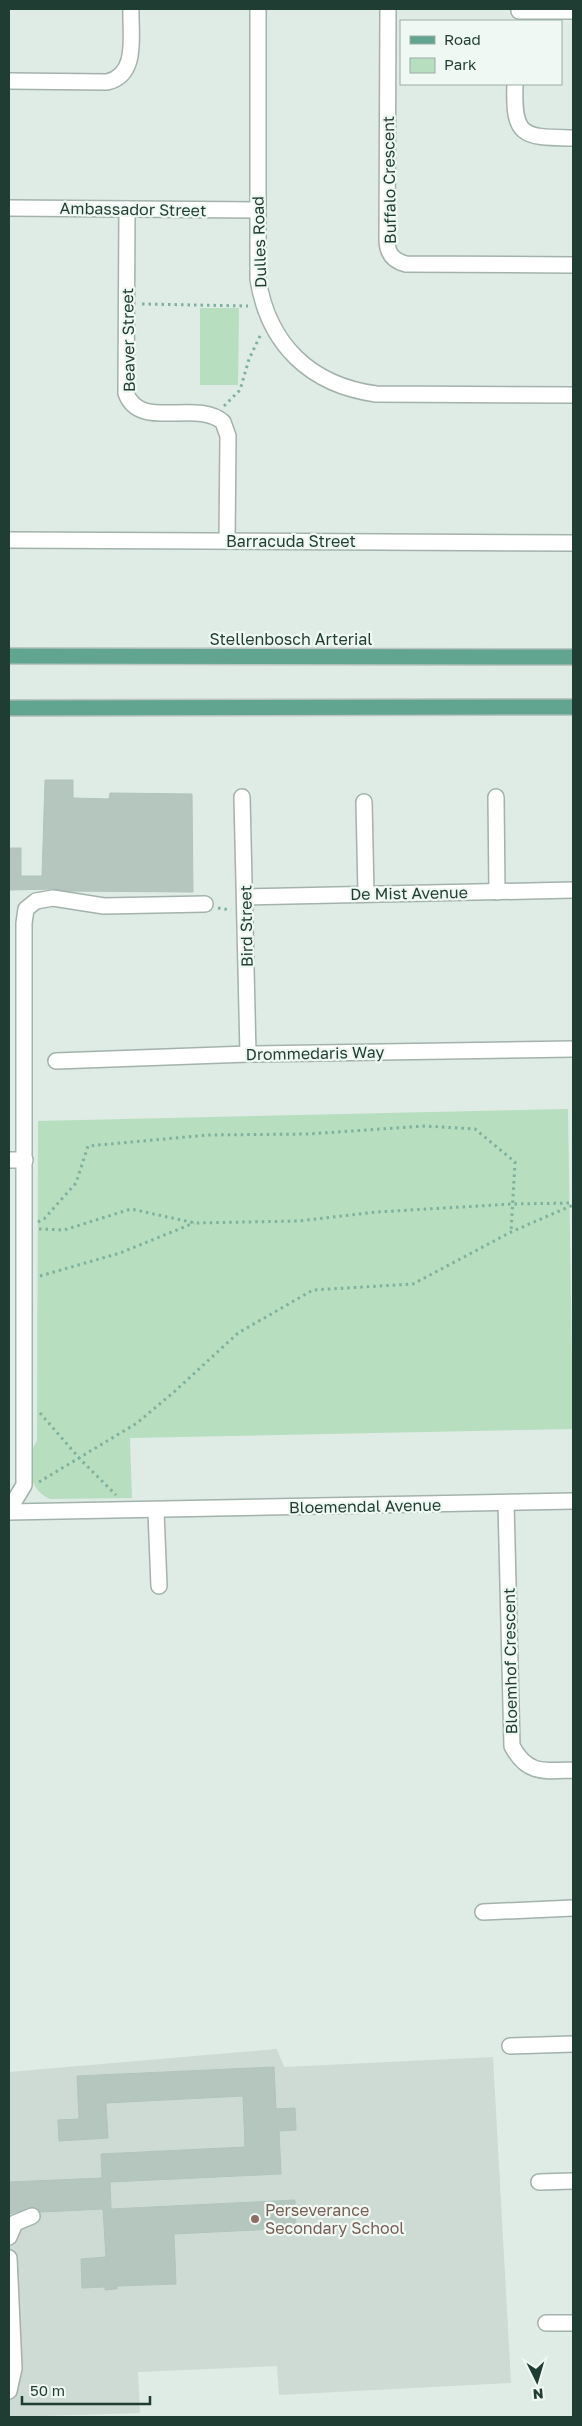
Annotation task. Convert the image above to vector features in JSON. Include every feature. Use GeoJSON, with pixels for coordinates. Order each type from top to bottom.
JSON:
{"type":"FeatureCollection","features":[{"type":"Feature","properties":{"kind":"main road","name":"Stellenbosch Arterial"},"geometry":{"type":"LineString","coordinates":[[9,656],[573,657]]}},
{"type":"Feature","properties":{"kind":"main road"},"geometry":{"type":"LineString","coordinates":[[9,708],[573,708]]}},
{"type":"Feature","properties":{"kind":"street"},"geometry":{"type":"LineString","coordinates":[[9,82],[107,82],[120,77],[130,62],[131,9]]}},
{"type":"Feature","properties":{"kind":"street","name":"Dulles Road"},"geometry":{"type":"LineString","coordinates":[[258,9],[258,279],[264,306],[273,328],[290,352],[328,381],[359,392],[376,394],[573,395]]}},
{"type":"Feature","properties":{"kind":"street","name":"Buffalo Crescent"},"geometry":{"type":"LineString","coordinates":[[388,9],[387,242],[390,254],[394,259],[406,264],[573,265]]}},
{"type":"Feature","properties":{"kind":"street"},"geometry":{"type":"LineString","coordinates":[[519,14],[573,12]]}},
{"type":"Feature","properties":{"kind":"street"},"geometry":{"type":"LineString","coordinates":[[516,85],[514,115],[525,132],[537,137],[573,138]]}},
{"type":"Feature","properties":{"kind":"street","name":"Ambassador Street"},"geometry":{"type":"LineString","coordinates":[[9,208],[257,210]]}},
{"type":"Feature","properties":{"kind":"street","name":"Beaver Street"},"geometry":{"type":"LineString","coordinates":[[127,209],[126,387],[132,405],[147,412],[207,414],[217,418]]}},
{"type":"Feature","properties":{"kind":"street"},"geometry":{"type":"LineString","coordinates":[[217,418],[225,426],[228,436],[226,541]]}},
{"type":"Feature","properties":{"kind":"street","name":"Barracuda Street"},"geometry":{"type":"LineString","coordinates":[[9,540],[573,543]]}},
{"type":"Feature","properties":{"kind":"street"},"geometry":{"type":"LineString","coordinates":[[496,797],[498,892]]}},
{"type":"Feature","properties":{"kind":"street","name":"Bird Street"},"geometry":{"type":"LineString","coordinates":[[242,798],[248,1054]]}},
{"type":"Feature","properties":{"kind":"street"},"geometry":{"type":"LineString","coordinates":[[364,802],[366,894]]}},
{"type":"Feature","properties":{"kind":"street","name":"De Mist Avenue"},"geometry":{"type":"LineString","coordinates":[[245,904],[366,894],[573,890]]}},
{"type":"Feature","properties":{"kind":"street"},"geometry":{"type":"LineString","coordinates":[[9,1511],[24,1485],[24,923],[26,909],[36,901],[53,898],[104,906],[205,904]]}},
{"type":"Feature","properties":{"kind":"street","name":"Drommedaris Way"},"geometry":{"type":"LineString","coordinates":[[56,1061],[248,1054],[573,1049]]}},
{"type":"Feature","properties":{"kind":"street"},"geometry":{"type":"LineString","coordinates":[[9,1160],[25,1160]]}},
{"type":"Feature","properties":{"kind":"street"},"geometry":{"type":"LineString","coordinates":[[24,1485],[41,1512]]}},
{"type":"Feature","properties":{"kind":"street","name":"Bloemendal Avenue"},"geometry":{"type":"LineString","coordinates":[[9,1511],[156,1511],[573,1501]]}},
{"type":"Feature","properties":{"kind":"street","name":"Bloemhof Crescent"},"geometry":{"type":"LineString","coordinates":[[506,1503],[510,1726],[512,1746],[519,1760],[531,1768],[548,1771],[573,1770]]}},
{"type":"Feature","properties":{"kind":"street"},"geometry":{"type":"LineString","coordinates":[[156,1511],[159,1586]]}},
{"type":"Feature","properties":{"kind":"street"},"geometry":{"type":"LineString","coordinates":[[483,1912],[573,1908]]}},
{"type":"Feature","properties":{"kind":"street"},"geometry":{"type":"LineString","coordinates":[[510,2046],[573,2044]]}},
{"type":"Feature","properties":{"kind":"street"},"geometry":{"type":"LineString","coordinates":[[540,2182],[573,2181]]}},
{"type":"Feature","properties":{"kind":"street"},"geometry":{"type":"LineString","coordinates":[[9,2237],[15,2223],[32,2216]]}},
{"type":"Feature","properties":{"kind":"street"},"geometry":{"type":"LineString","coordinates":[[9,2258],[14,2368],[9,2391]]}},
{"type":"Feature","properties":{"kind":"street"},"geometry":{"type":"LineString","coordinates":[[546,2323],[573,2322]]}},
{"type":"Feature","properties":{"kind":"path"},"geometry":{"type":"LineString","coordinates":[[127,304],[264,306]]}},
{"type":"Feature","properties":{"kind":"path"},"geometry":{"type":"LineString","coordinates":[[217,418],[240,390],[249,359],[259,335],[273,328]]}},
{"type":"Feature","properties":{"kind":"path"},"geometry":{"type":"LineString","coordinates":[[205,904],[219,909],[245,904]]}},
{"type":"Feature","properties":{"kind":"path"},"geometry":{"type":"LineString","coordinates":[[25,1228],[44,1219],[76,1183],[88,1146],[208,1135],[308,1134],[425,1126],[475,1129],[516,1162],[511,1232]]}},
{"type":"Feature","properties":{"kind":"path"},"geometry":{"type":"LineString","coordinates":[[25,1228],[64,1230],[131,1209],[195,1223],[298,1221],[377,1212],[512,1204],[573,1204]]}},
{"type":"Feature","properties":{"kind":"path"},"geometry":{"type":"LineString","coordinates":[[24,1485],[36,1484],[136,1424],[238,1333],[313,1290],[413,1284],[511,1232],[573,1204]]}},
{"type":"Feature","properties":{"kind":"path"},"geometry":{"type":"LineString","coordinates":[[25,1286],[42,1274],[120,1254],[195,1223]]}},
{"type":"Feature","properties":{"kind":"path"},"geometry":{"type":"LineString","coordinates":[[24,1396],[80,1459],[120,1498],[120,1511]]}},
{"type":"Feature","properties":{"kind":"shaded area","name":"Perseverance Secondary School"},"geometry":{"type":"Polygon","coordinates":[[[277,2049],[284,2067],[493,2057],[511,2383],[279,2395],[277,2366],[138,2372],[140,2413],[9,2417],[9,2072],[277,2049]]]}},
{"type":"Feature","properties":{"kind":"green space"},"geometry":{"type":"Polygon","coordinates":[[[200,308],[239,308],[238,385],[200,385],[200,308]]]}},
{"type":"Feature","properties":{"kind":"green space"},"geometry":{"type":"Polygon","coordinates":[[[568,1109],[573,1429],[130,1438],[132,1498],[50,1499],[37,1489],[30,1474],[30,1457],[37,1441],[38,1121],[568,1109]]]}},
{"type":"Feature","properties":{"kind":"building"},"geometry":{"type":"Polygon","coordinates":[[[45,780],[73,780],[73,798],[109,799],[110,793],[192,794],[193,892],[9,890],[9,848],[21,848],[21,876],[42,876],[45,780]]]}},
{"type":"Feature","properties":{"kind":"building"},"geometry":{"type":"Polygon","coordinates":[[[274,2067],[276,2109],[295,2108],[296,2130],[279,2131],[281,2174],[110,2182],[111,2209],[295,2200],[296,2228],[174,2234],[176,2284],[117,2286],[117,2289],[105,2290],[105,2287],[82,2288],[81,2259],[106,2257],[103,2209],[41,2212],[33,2207],[9,2214],[9,2182],[102,2178],[101,2154],[245,2147],[243,2096],[106,2103],[108,2138],[59,2141],[58,2120],[79,2119],[77,2076],[274,2067]]]}},
{"type":"Feature","properties":{"kind":"place","name":"Perseverance Secondary School"},"geometry":{"type":"Point","coordinates":[255,2219]}}]}
